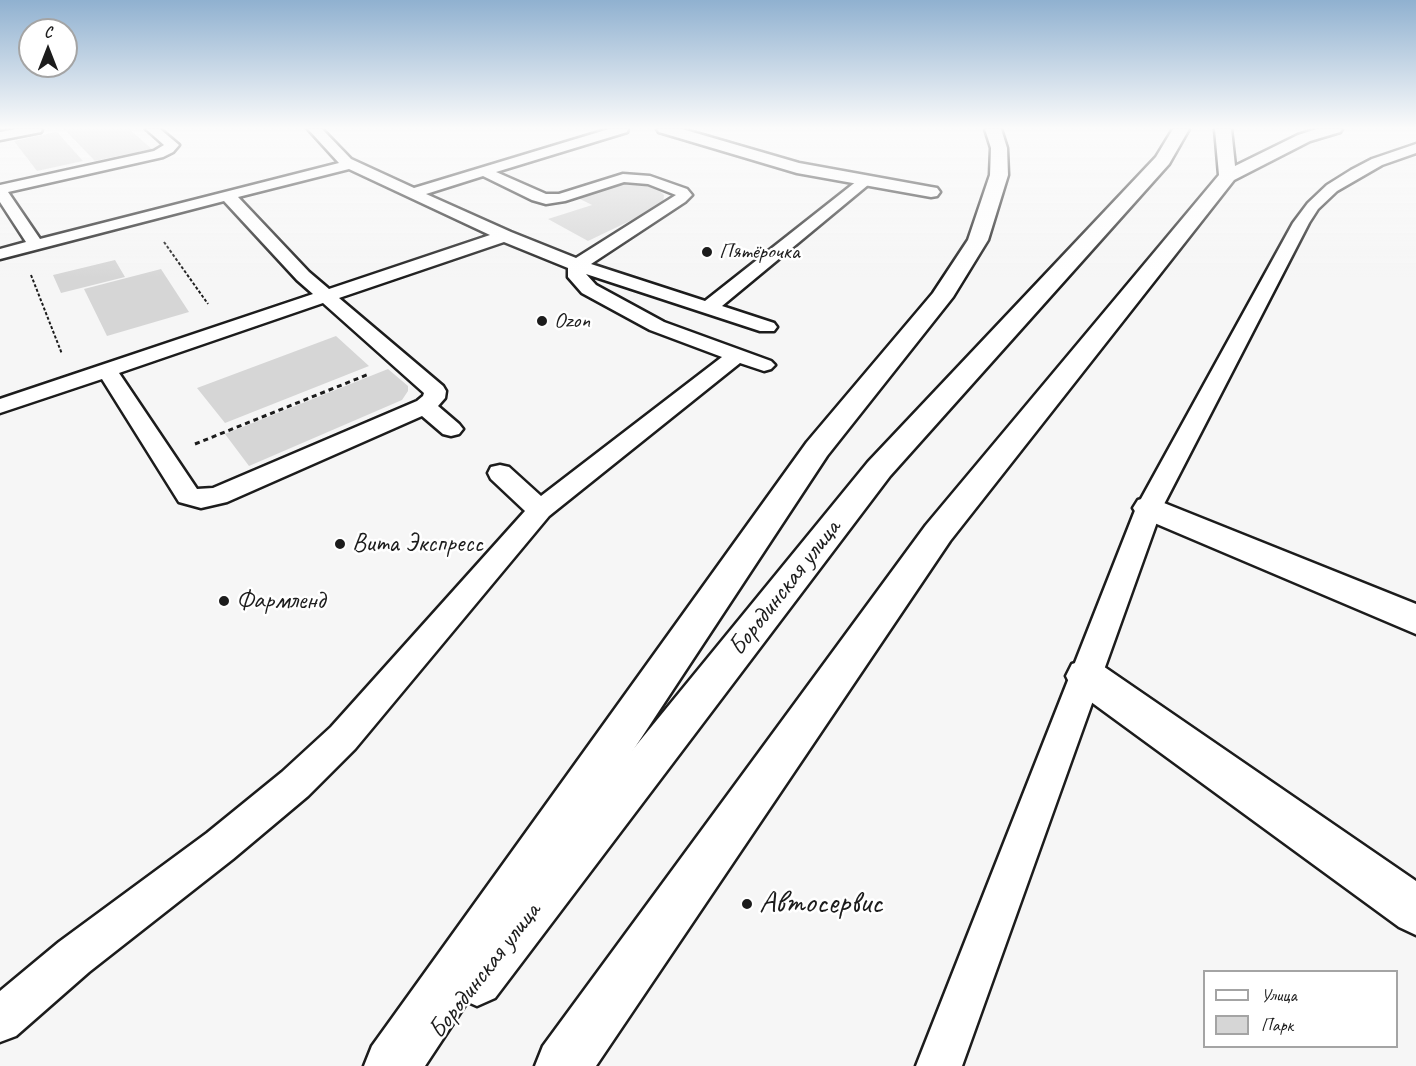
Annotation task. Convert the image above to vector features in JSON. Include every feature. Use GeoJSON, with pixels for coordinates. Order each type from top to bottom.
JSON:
{"type":"FeatureCollection","features":[{"type":"Feature","properties":{"kind":"street"},"geometry":{"type":"LineString","coordinates":[[860,179],[931,192]]}},
{"type":"Feature","properties":{"kind":"street"},"geometry":{"type":"LineString","coordinates":[[392,1066],[817,449],[884,371],[942,297],[978,240],[998,179]]}},
{"type":"Feature","properties":{"kind":"street","name":"Бородинская улица"},"geometry":{"type":"LineString","coordinates":[[410,1066],[879,469],[1146,179]]}},
{"type":"Feature","properties":{"kind":"street"},"geometry":{"type":"LineString","coordinates":[[563,1066],[938,533],[1227,179]]}},
{"type":"Feature","properties":{"kind":"street"},"geometry":{"type":"LineString","coordinates":[[1149,508],[1416,620]]}},
{"type":"Feature","properties":{"kind":"street"},"geometry":{"type":"LineString","coordinates":[[1086,676],[1416,910]]}},
{"type":"Feature","properties":{"kind":"lane"},"geometry":{"type":"LineString","coordinates":[[28,247],[0,189],[46,179]]}},
{"type":"Feature","properties":{"kind":"lane"},"geometry":{"type":"LineString","coordinates":[[0,254],[294,179]]}},
{"type":"Feature","properties":{"kind":"lane"},"geometry":{"type":"LineString","coordinates":[[382,179],[505,236],[577,265],[767,327]]}},
{"type":"Feature","properties":{"kind":"lane"},"geometry":{"type":"LineString","coordinates":[[413,193],[458,179]]}},
{"type":"Feature","properties":{"kind":"lane"},"geometry":{"type":"LineString","coordinates":[[499,179],[546,199],[560,198],[612,180],[623,179]]}},
{"type":"Feature","properties":{"kind":"lane"},"geometry":{"type":"LineString","coordinates":[[577,265],[680,199],[684,194],[650,180],[637,179]]}},
{"type":"Feature","properties":{"kind":"lane"},"geometry":{"type":"LineString","coordinates":[[939,1066],[1149,508],[1307,215],[1332,188],[1348,179]]}},
{"type":"Feature","properties":{"kind":"lane"},"geometry":{"type":"LineString","coordinates":[[709,307],[867,180]]}},
{"type":"Feature","properties":{"kind":"lane"},"geometry":{"type":"LineString","coordinates":[[107,370],[188,496],[209,499],[425,406],[434,398],[435,391],[298,271],[228,196]]}},
{"type":"Feature","properties":{"kind":"lane"},"geometry":{"type":"LineString","coordinates":[[0,406],[505,236]]}},
{"type":"Feature","properties":{"kind":"lane"},"geometry":{"type":"LineString","coordinates":[[0,1020],[74,957],[268,809],[323,759],[540,510],[750,361],[657,326],[589,289],[577,277],[577,265]]}},
{"type":"Feature","properties":{"kind":"lane"},"geometry":{"type":"LineString","coordinates":[[425,406],[451,429]]}},
{"type":"Feature","properties":{"kind":"lane"},"geometry":{"type":"LineString","coordinates":[[500,473],[540,510]]}},
{"type":"Feature","properties":{"kind":"path"},"geometry":{"type":"LineString","coordinates":[[147,216],[226,330]]}},
{"type":"Feature","properties":{"kind":"path"},"geometry":{"type":"LineString","coordinates":[[28,247],[72,382]]}},
{"type":"Feature","properties":{"kind":"path"},"geometry":{"type":"LineString","coordinates":[[163,457],[401,361]]}},
{"type":"Feature","properties":{"kind":"green space"},"geometry":{"type":"Polygon","coordinates":[[[621,182],[639,182],[661,192],[664,195],[663,205],[588,241],[548,219],[592,205],[578,198],[621,182]]]}},
{"type":"Feature","properties":{"kind":"green space"},"geometry":{"type":"Polygon","coordinates":[[[115,260],[125,277],[61,293],[53,275],[115,260]]]}},
{"type":"Feature","properties":{"kind":"green space"},"geometry":{"type":"Polygon","coordinates":[[[161,269],[189,312],[107,336],[84,289],[161,269]]]}},
{"type":"Feature","properties":{"kind":"green space"},"geometry":{"type":"Polygon","coordinates":[[[336,336],[369,366],[225,423],[197,388],[336,336]]]}},
{"type":"Feature","properties":{"kind":"green space"},"geometry":{"type":"Polygon","coordinates":[[[388,369],[408,386],[408,391],[402,400],[249,466],[225,434],[388,369]]]}},
{"type":"Feature","properties":{"kind":"place","name":"Пятёрочка"},"geometry":{"type":"Point","coordinates":[707,252]}},
{"type":"Feature","properties":{"kind":"place","name":"Ozon"},"geometry":{"type":"Point","coordinates":[542,321]}},
{"type":"Feature","properties":{"kind":"place","name":"Вита Экспресс"},"geometry":{"type":"Point","coordinates":[340,544]}},
{"type":"Feature","properties":{"kind":"place","name":"Фармленд"},"geometry":{"type":"Point","coordinates":[224,601]}},
{"type":"Feature","properties":{"kind":"place","name":"Автосервис"},"geometry":{"type":"Point","coordinates":[747,904]}}]}
